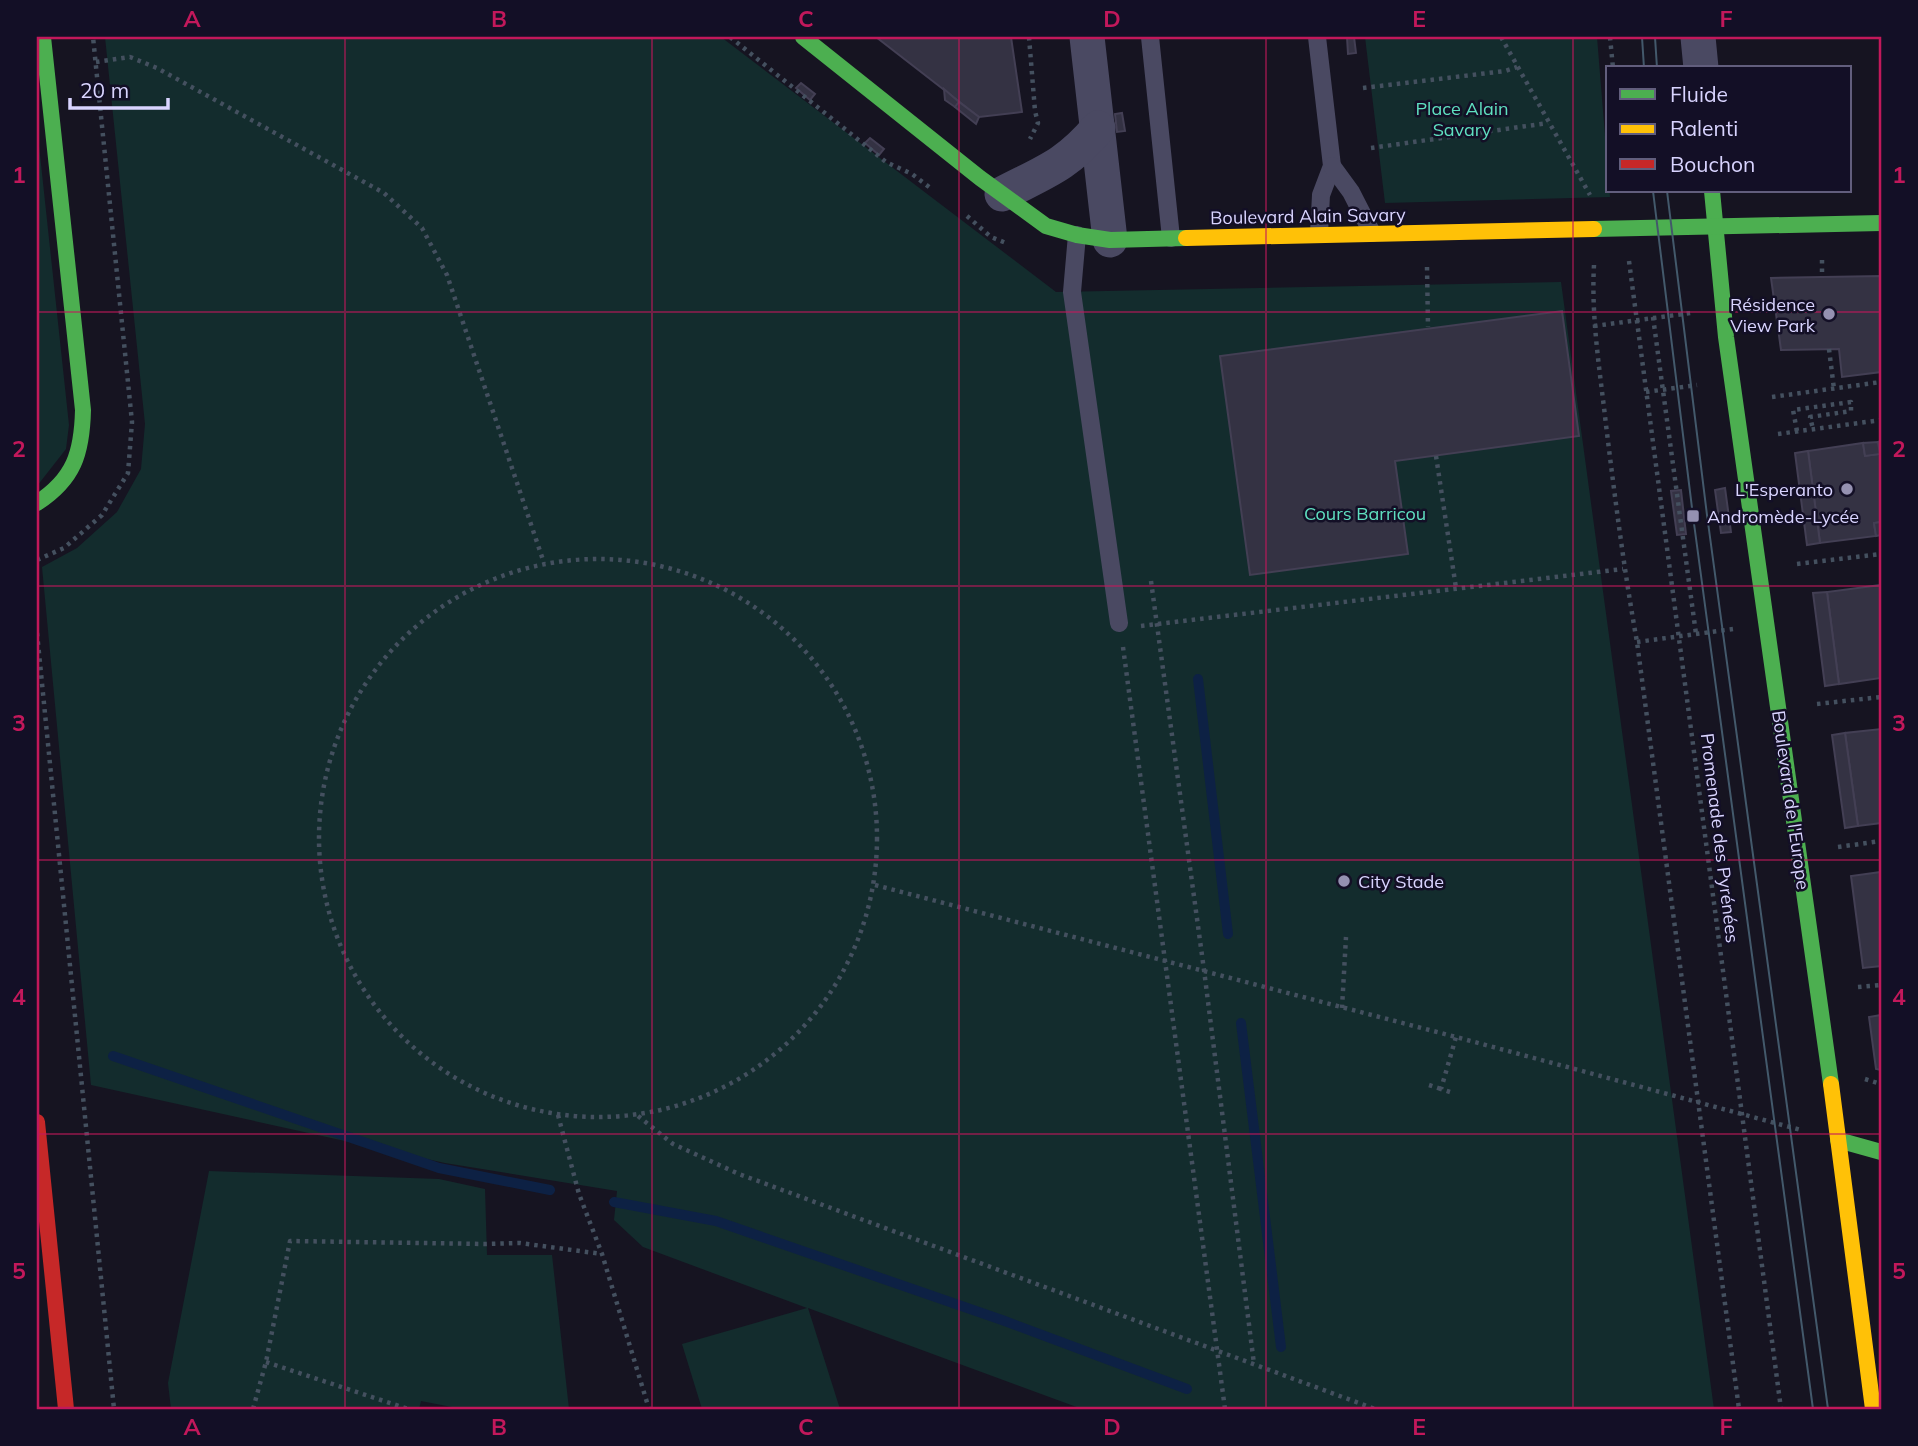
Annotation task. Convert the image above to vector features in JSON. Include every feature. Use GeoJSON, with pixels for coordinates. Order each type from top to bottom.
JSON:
{"type":"FeatureCollection","features":[{"type":"Feature","properties":{"kind":"street"},"geometry":{"type":"LineString","coordinates":[[37,503],[55,490],[67,475],[83,439],[83,410],[43,37]]}},
{"type":"Feature","properties":{"kind":"street","name":"Boulevard Alain Savary"},"geometry":{"type":"LineString","coordinates":[[803,37],[1045,226],[1093,238],[1881,223]]}},
{"type":"Feature","properties":{"kind":"street"},"geometry":{"type":"LineString","coordinates":[[1087,37],[1098,128],[1093,238]]}},
{"type":"Feature","properties":{"kind":"street"},"geometry":{"type":"LineString","coordinates":[[1698,37],[1701,66]]}},
{"type":"Feature","properties":{"kind":"street"},"geometry":{"type":"LineString","coordinates":[[991,186],[1060,164],[1098,128]]}},
{"type":"Feature","properties":{"kind":"street","name":"Boulevard de l'Europe"},"geometry":{"type":"LineString","coordinates":[[1712,192],[1723,310],[1873,1409]]}},
{"type":"Feature","properties":{"kind":"street"},"geometry":{"type":"LineString","coordinates":[[37,1122],[66,1409]]}},
{"type":"Feature","properties":{"kind":"street"},"geometry":{"type":"LineString","coordinates":[[1838,1140],[1881,1152]]}},
{"type":"Feature","properties":{"kind":"lane"},"geometry":{"type":"LineString","coordinates":[[1150,37],[1171,238]]}},
{"type":"Feature","properties":{"kind":"lane"},"geometry":{"type":"LineString","coordinates":[[1317,37],[1332,166],[1321,195],[1319,234]]}},
{"type":"Feature","properties":{"kind":"lane"},"geometry":{"type":"LineString","coordinates":[[1332,166],[1351,192],[1372,233]]}},
{"type":"Feature","properties":{"kind":"lane"},"geometry":{"type":"LineString","coordinates":[[1093,238],[1072,292],[1120,626]]}},
{"type":"Feature","properties":{"kind":"path"},"geometry":{"type":"LineString","coordinates":[[730,37],[886,162],[912,174],[934,191]]}},
{"type":"Feature","properties":{"kind":"path"},"geometry":{"type":"LineString","coordinates":[[1022,143],[1032,138],[1038,123],[1028,37]]}},
{"type":"Feature","properties":{"kind":"path"},"geometry":{"type":"LineString","coordinates":[[1501,37],[1592,198]]}},
{"type":"Feature","properties":{"kind":"path"},"geometry":{"type":"LineString","coordinates":[[1610,37],[1613,66]]}},
{"type":"Feature","properties":{"kind":"path"},"geometry":{"type":"LineString","coordinates":[[96,62],[130,57],[157,68],[384,194],[422,228],[447,275],[544,563]]}},
{"type":"Feature","properties":{"kind":"path"},"geometry":{"type":"LineString","coordinates":[[1363,88],[1505,71],[1517,67]]}},
{"type":"Feature","properties":{"kind":"path"},"geometry":{"type":"LineString","coordinates":[[1371,148],[1548,124]]}},
{"type":"Feature","properties":{"kind":"path"},"geometry":{"type":"LineString","coordinates":[[991,186],[957,207],[991,237],[1015,247]]}},
{"type":"Feature","properties":{"kind":"path"},"geometry":{"type":"LineString","coordinates":[[1822,260],[1822,276]]}},
{"type":"Feature","properties":{"kind":"path"},"geometry":{"type":"LineString","coordinates":[[1594,269],[1594,326],[1623,569],[1637,642],[1739,1409]]}},
{"type":"Feature","properties":{"kind":"path","name":"Promenade des Pyrénées"},"geometry":{"type":"LineString","coordinates":[[1630,270],[1781,1409]]}},
{"type":"Feature","properties":{"kind":"path"},"geometry":{"type":"LineString","coordinates":[[1427,275],[1429,327]]}},
{"type":"Feature","properties":{"kind":"path"},"geometry":{"type":"LineString","coordinates":[[1594,326],[1723,310]]}},
{"type":"Feature","properties":{"kind":"path"},"geometry":{"type":"LineString","coordinates":[[1653,317],[1696,634]]}},
{"type":"Feature","properties":{"kind":"path"},"geometry":{"type":"LineString","coordinates":[[1829,349],[1834,389]]}},
{"type":"Feature","properties":{"kind":"path"},"geometry":{"type":"LineString","coordinates":[[1772,397],[1881,382]]}},
{"type":"Feature","properties":{"kind":"path"},"geometry":{"type":"LineString","coordinates":[[1646,392],[1705,384]]}},
{"type":"Feature","properties":{"kind":"path"},"geometry":{"type":"LineString","coordinates":[[1797,431],[1793,410],[1851,402],[1852,411],[1811,417],[1813,429]]}},
{"type":"Feature","properties":{"kind":"path"},"geometry":{"type":"LineString","coordinates":[[1778,434],[1881,420]]}},
{"type":"Feature","properties":{"kind":"path"},"geometry":{"type":"LineString","coordinates":[[1436,456],[1456,589]]}},
{"type":"Feature","properties":{"kind":"path"},"geometry":{"type":"LineString","coordinates":[[1797,564],[1881,554]]}},
{"type":"Feature","properties":{"kind":"path"},"geometry":{"type":"LineString","coordinates":[[621,559],[697,576],[764,612],[820,667],[858,733],[878,808],[875,885],[855,953],[818,1013],[767,1062],[706,1097],[637,1115],[598,1118],[558,1115],[489,1096],[427,1059],[377,1009],[340,948],[321,880],[319,808],[335,740],[368,676],[417,624],[477,586],[544,563],[621,559]]}},
{"type":"Feature","properties":{"kind":"path"},"geometry":{"type":"LineString","coordinates":[[1225,1409],[1120,626],[1156,625],[1623,569]]}},
{"type":"Feature","properties":{"kind":"path"},"geometry":{"type":"LineString","coordinates":[[1151,580],[1254,1364]]}},
{"type":"Feature","properties":{"kind":"path"},"geometry":{"type":"LineString","coordinates":[[37,633],[114,1409]]}},
{"type":"Feature","properties":{"kind":"path"},"geometry":{"type":"LineString","coordinates":[[1637,642],[1659,639]]}},
{"type":"Feature","properties":{"kind":"path"},"geometry":{"type":"LineString","coordinates":[[1817,704],[1881,697]]}},
{"type":"Feature","properties":{"kind":"path"},"geometry":{"type":"LineString","coordinates":[[1838,847],[1881,841]]}},
{"type":"Feature","properties":{"kind":"path"},"geometry":{"type":"LineString","coordinates":[[875,885],[1805,1131]]}},
{"type":"Feature","properties":{"kind":"path"},"geometry":{"type":"LineString","coordinates":[[1342,1008],[1346,937]]}},
{"type":"Feature","properties":{"kind":"path"},"geometry":{"type":"LineString","coordinates":[[1858,987],[1881,985]]}},
{"type":"Feature","properties":{"kind":"path"},"geometry":{"type":"LineString","coordinates":[[1441,1089],[1456,1037]]}},
{"type":"Feature","properties":{"kind":"path"},"geometry":{"type":"LineString","coordinates":[[1429,1085],[1450,1092]]}},
{"type":"Feature","properties":{"kind":"path"},"geometry":{"type":"LineString","coordinates":[[558,1115],[579,1194],[602,1254],[649,1409]]}},
{"type":"Feature","properties":{"kind":"path"},"geometry":{"type":"LineString","coordinates":[[637,1115],[673,1144],[739,1174],[1375,1409]]}},
{"type":"Feature","properties":{"kind":"path"},"geometry":{"type":"LineString","coordinates":[[253,1409],[266,1362],[290,1241],[486,1244],[520,1242],[602,1254]]}},
{"type":"Feature","properties":{"kind":"path"},"geometry":{"type":"LineString","coordinates":[[266,1362],[408,1409]]}},
{"type":"Feature","properties":{"kind":"green space","name":"Cours Barricou"},"geometry":{"type":"Polygon","coordinates":[[[105,37],[721,37],[1056,292],[1561,282],[1714,1409],[1082,1409],[808,1308],[840,1409],[702,1409],[682,1344],[807,1308],[643,1247],[614,1220],[617,1191],[445,1163],[91,1085],[42,567],[77,548],[117,512],[141,469],[145,424],[105,37]]]}},
{"type":"Feature","properties":{"kind":"green space","name":"Place Alain Savary"},"geometry":{"type":"Polygon","coordinates":[[[1365,37],[1597,37],[1606,148],[1606,192],[1610,192],[1610,197],[1385,203],[1365,37]]]}},
{"type":"Feature","properties":{"kind":"green space"},"geometry":{"type":"Polygon","coordinates":[[[37,127],[69,425],[66,449],[37,486],[37,127]]]}},
{"type":"Feature","properties":{"kind":"green space"},"geometry":{"type":"Polygon","coordinates":[[[209,1171],[439,1179],[485,1189],[487,1255],[552,1255],[569,1409],[462,1409],[421,1401],[419,1409],[171,1409],[168,1383],[209,1171]]]}},
{"type":"Feature","properties":{"kind":"building"},"geometry":{"type":"Polygon","coordinates":[[[876,37],[1011,37],[1022,112],[979,117],[876,37]]]}},
{"type":"Feature","properties":{"kind":"building"},"geometry":{"type":"Polygon","coordinates":[[[1347,37],[1354,37],[1356,53],[1348,54],[1347,37]]]}},
{"type":"Feature","properties":{"kind":"building"},"geometry":{"type":"Polygon","coordinates":[[[801,83],[815,94],[810,100],[796,88],[801,83]]]}},
{"type":"Feature","properties":{"kind":"building"},"geometry":{"type":"Polygon","coordinates":[[[944,89],[959,102],[955,107],[945,100],[944,89]]]}},
{"type":"Feature","properties":{"kind":"building"},"geometry":{"type":"Polygon","coordinates":[[[959,102],[979,117],[976,124],[955,107],[959,102]]]}},
{"type":"Feature","properties":{"kind":"building"},"geometry":{"type":"Polygon","coordinates":[[[1122,113],[1125,131],[1117,132],[1115,114],[1122,113]]]}},
{"type":"Feature","properties":{"kind":"building"},"geometry":{"type":"Polygon","coordinates":[[[870,138],[884,149],[879,155],[865,143],[870,138]]]}},
{"type":"Feature","properties":{"kind":"building","name":"Résidence View Park"},"geometry":{"type":"Polygon","coordinates":[[[1881,276],[1881,372],[1842,377],[1839,349],[1781,350],[1771,278],[1881,276]]]}},
{"type":"Feature","properties":{"kind":"building"},"geometry":{"type":"Polygon","coordinates":[[[1562,311],[1579,436],[1395,461],[1408,554],[1250,575],[1220,356],[1562,311]]]}},
{"type":"Feature","properties":{"kind":"building","name":"L'Esperanto"},"geometry":{"type":"Polygon","coordinates":[[[1881,441],[1881,522],[1874,523],[1876,536],[1820,543],[1808,451],[1863,443],[1865,456],[1880,454],[1878,442],[1881,441]]]}},
{"type":"Feature","properties":{"kind":"building"},"geometry":{"type":"Polygon","coordinates":[[[1878,442],[1880,454],[1865,456],[1863,443],[1878,442]]]}},
{"type":"Feature","properties":{"kind":"building"},"geometry":{"type":"Polygon","coordinates":[[[1808,451],[1820,543],[1807,545],[1795,453],[1808,451]]]}},
{"type":"Feature","properties":{"kind":"building"},"geometry":{"type":"Polygon","coordinates":[[[1725,488],[1731,532],[1721,533],[1715,490],[1725,488]]]}},
{"type":"Feature","properties":{"kind":"building"},"geometry":{"type":"Polygon","coordinates":[[[1681,490],[1686,534],[1677,535],[1671,491],[1681,490]]]}},
{"type":"Feature","properties":{"kind":"building"},"geometry":{"type":"Polygon","coordinates":[[[1881,522],[1881,535],[1876,536],[1874,523],[1881,522]]]}},
{"type":"Feature","properties":{"kind":"building"},"geometry":{"type":"Polygon","coordinates":[[[1881,585],[1881,678],[1839,684],[1827,592],[1881,585]]]}},
{"type":"Feature","properties":{"kind":"building"},"geometry":{"type":"Polygon","coordinates":[[[1827,592],[1839,684],[1825,686],[1813,593],[1827,592]]]}},
{"type":"Feature","properties":{"kind":"building"},"geometry":{"type":"Polygon","coordinates":[[[1881,729],[1881,823],[1858,826],[1845,733],[1881,729]]]}},
{"type":"Feature","properties":{"kind":"building"},"geometry":{"type":"Polygon","coordinates":[[[1845,733],[1858,826],[1845,828],[1832,735],[1845,733]]]}},
{"type":"Feature","properties":{"kind":"building"},"geometry":{"type":"Polygon","coordinates":[[[1881,872],[1881,966],[1863,968],[1851,876],[1881,872]]]}},
{"type":"Feature","properties":{"kind":"building"},"geometry":{"type":"Polygon","coordinates":[[[1881,1015],[1881,1070],[1876,1069],[1869,1017],[1881,1015]]]}},
{"type":"Feature","properties":{"kind":"waterway"},"geometry":{"type":"LineString","coordinates":[[1198,679],[1228,934]]}},
{"type":"Feature","properties":{"kind":"waterway"},"geometry":{"type":"LineString","coordinates":[[1241,1023],[1281,1347]]}},
{"type":"Feature","properties":{"kind":"waterway"},"geometry":{"type":"LineString","coordinates":[[113,1056],[439,1168],[550,1190]]}},
{"type":"Feature","properties":{"kind":"waterway"},"geometry":{"type":"LineString","coordinates":[[614,1202],[716,1221],[1002,1320],[1187,1389]]}},
{"type":"Feature","properties":{"kind":"tram line"},"geometry":{"type":"LineString","coordinates":[[1642,37],[1644,66]]}},
{"type":"Feature","properties":{"kind":"tram line"},"geometry":{"type":"LineString","coordinates":[[1655,37],[1657,66]]}},
{"type":"Feature","properties":{"kind":"tram line"},"geometry":{"type":"LineString","coordinates":[[1653,192],[1693,516],[1813,1409]]}},
{"type":"Feature","properties":{"kind":"tram line"},"geometry":{"type":"LineString","coordinates":[[1667,192],[1707,515],[1828,1409]]}},
{"type":"Feature","properties":{"kind":"traffic: fast"},"geometry":{"type":"LineString","coordinates":[[37,503],[60,484],[74,464],[81,439],[83,410],[43,37]]}},
{"type":"Feature","properties":{"kind":"traffic: fast"},"geometry":{"type":"LineString","coordinates":[[803,37],[980,178],[1046,226],[1077,235],[1110,240],[1186,238]]}},
{"type":"Feature","properties":{"kind":"traffic: fast"},"geometry":{"type":"LineString","coordinates":[[1712,192],[1726,337],[1831,1084]]}},
{"type":"Feature","properties":{"kind":"traffic: fast"},"geometry":{"type":"LineString","coordinates":[[1594,229],[1881,223]]}},
{"type":"Feature","properties":{"kind":"traffic: fast"},"geometry":{"type":"LineString","coordinates":[[1838,1140],[1881,1152]]}},
{"type":"Feature","properties":{"kind":"traffic: slow"},"geometry":{"type":"LineString","coordinates":[[1186,238],[1594,229]]}},
{"type":"Feature","properties":{"kind":"traffic: slow"},"geometry":{"type":"LineString","coordinates":[[1831,1084],[1873,1409]]}},
{"type":"Feature","properties":{"kind":"traffic: jam"},"geometry":{"type":"LineString","coordinates":[[37,1122],[66,1409]]}},
{"type":"Feature","properties":{"kind":"place","name":"Résidence View Park"},"geometry":{"type":"Point","coordinates":[1829,314]}},
{"type":"Feature","properties":{"kind":"place","name":"L'Esperanto"},"geometry":{"type":"Point","coordinates":[1847,489]}},
{"type":"Feature","properties":{"kind":"place","name":"Andromède-Lycée"},"geometry":{"type":"Point","coordinates":[1693,516]}},
{"type":"Feature","properties":{"kind":"place","name":"City Stade"},"geometry":{"type":"Point","coordinates":[1344,881]}}]}
